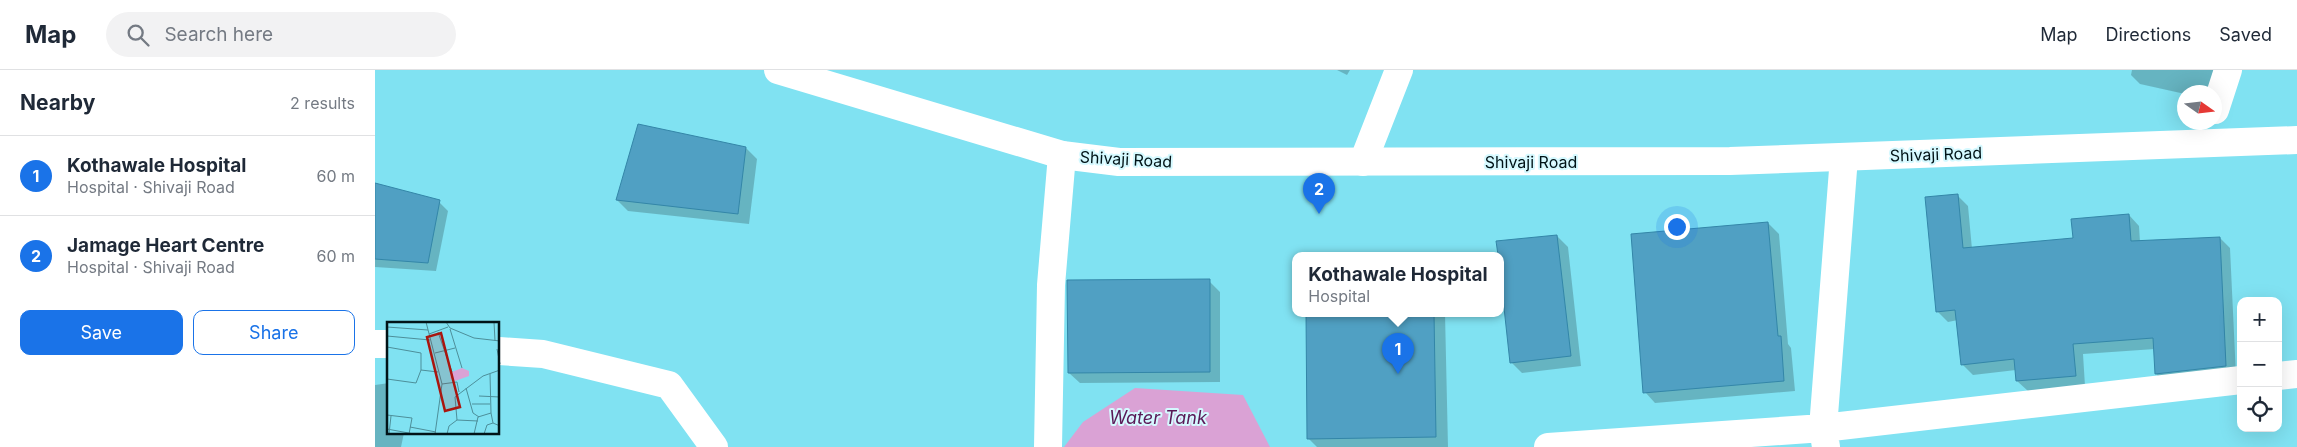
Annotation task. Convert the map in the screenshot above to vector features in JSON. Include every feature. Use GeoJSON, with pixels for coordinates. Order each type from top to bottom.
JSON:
{"type":"FeatureCollection","features":[{"type":"Feature","properties":{"kind":"street","name":"Shivaji Road"},"geometry":{"type":"LineString","coordinates":[[777,70],[1062,154],[1119,162],[1730,161],[1844,157],[2207,133],[2297,140]]}},
{"type":"Feature","properties":{"kind":"street"},"geometry":{"type":"LineString","coordinates":[[1363,162],[1399,70]]}},
{"type":"Feature","properties":{"kind":"street"},"geometry":{"type":"LineString","coordinates":[[2222,88],[2228,70]]}},
{"type":"Feature","properties":{"kind":"street"},"geometry":{"type":"LineString","coordinates":[[1048,447],[1051,285],[1062,154]]}},
{"type":"Feature","properties":{"kind":"street"},"geometry":{"type":"LineString","coordinates":[[1825,437],[1844,157]]}},
{"type":"Feature","properties":{"kind":"street"},"geometry":{"type":"LineString","coordinates":[[500,351],[543,354],[669,385],[714,447]]}},
{"type":"Feature","properties":{"kind":"street"},"geometry":{"type":"LineString","coordinates":[[2282,376],[2297,374]]}},
{"type":"Feature","properties":{"kind":"street"},"geometry":{"type":"LineString","coordinates":[[1548,447],[1825,437],[2237,381]]}},
{"type":"Feature","properties":{"kind":"water","name":"Water Tank"},"geometry":{"type":"Polygon","coordinates":[[[1135,388],[1243,395],[1270,447],[1064,447],[1083,422],[1135,388]]]}},
{"type":"Feature","properties":{"kind":"building"},"geometry":{"type":"Polygon","coordinates":[[[638,124],[746,147],[738,214],[616,200],[638,124]]]}},
{"type":"Feature","properties":{"kind":"building"},"geometry":{"type":"Polygon","coordinates":[[[375,183],[440,200],[428,263],[375,259],[375,183]]]}},
{"type":"Feature","properties":{"kind":"building"},"geometry":{"type":"Polygon","coordinates":[[[1958,194],[1963,248],[2073,238],[2071,219],[2129,214],[2131,241],[2220,237],[2226,366],[2155,374],[2153,338],[2073,344],[2076,376],[2016,381],[2014,359],[1961,365],[1955,310],[1936,312],[1925,197],[1958,194]]]}},
{"type":"Feature","properties":{"kind":"building"},"geometry":{"type":"Polygon","coordinates":[[[1768,222],[1778,336],[1781,336],[1784,381],[1643,393],[1631,234],[1768,222]]]}},
{"type":"Feature","properties":{"kind":"building"},"geometry":{"type":"Polygon","coordinates":[[[1557,235],[1571,356],[1510,363],[1504,308],[1504,252],[1498,252],[1496,241],[1557,235]]]}},
{"type":"Feature","properties":{"kind":"building"},"geometry":{"type":"Polygon","coordinates":[[[1210,279],[1210,372],[1068,373],[1067,280],[1210,279]]]}},
{"type":"Feature","properties":{"kind":"building"},"geometry":{"type":"Polygon","coordinates":[[[1306,317],[1434,317],[1436,437],[1307,439],[1306,317]]]}},
{"type":"Feature","properties":{"kind":"place","name":"Jamage Heart Centre"},"geometry":{"type":"Point","coordinates":[1319,214]}},
{"type":"Feature","properties":{"kind":"place","name":"Kothawale Hospital"},"geometry":{"type":"Point","coordinates":[1398,374]}}]}
